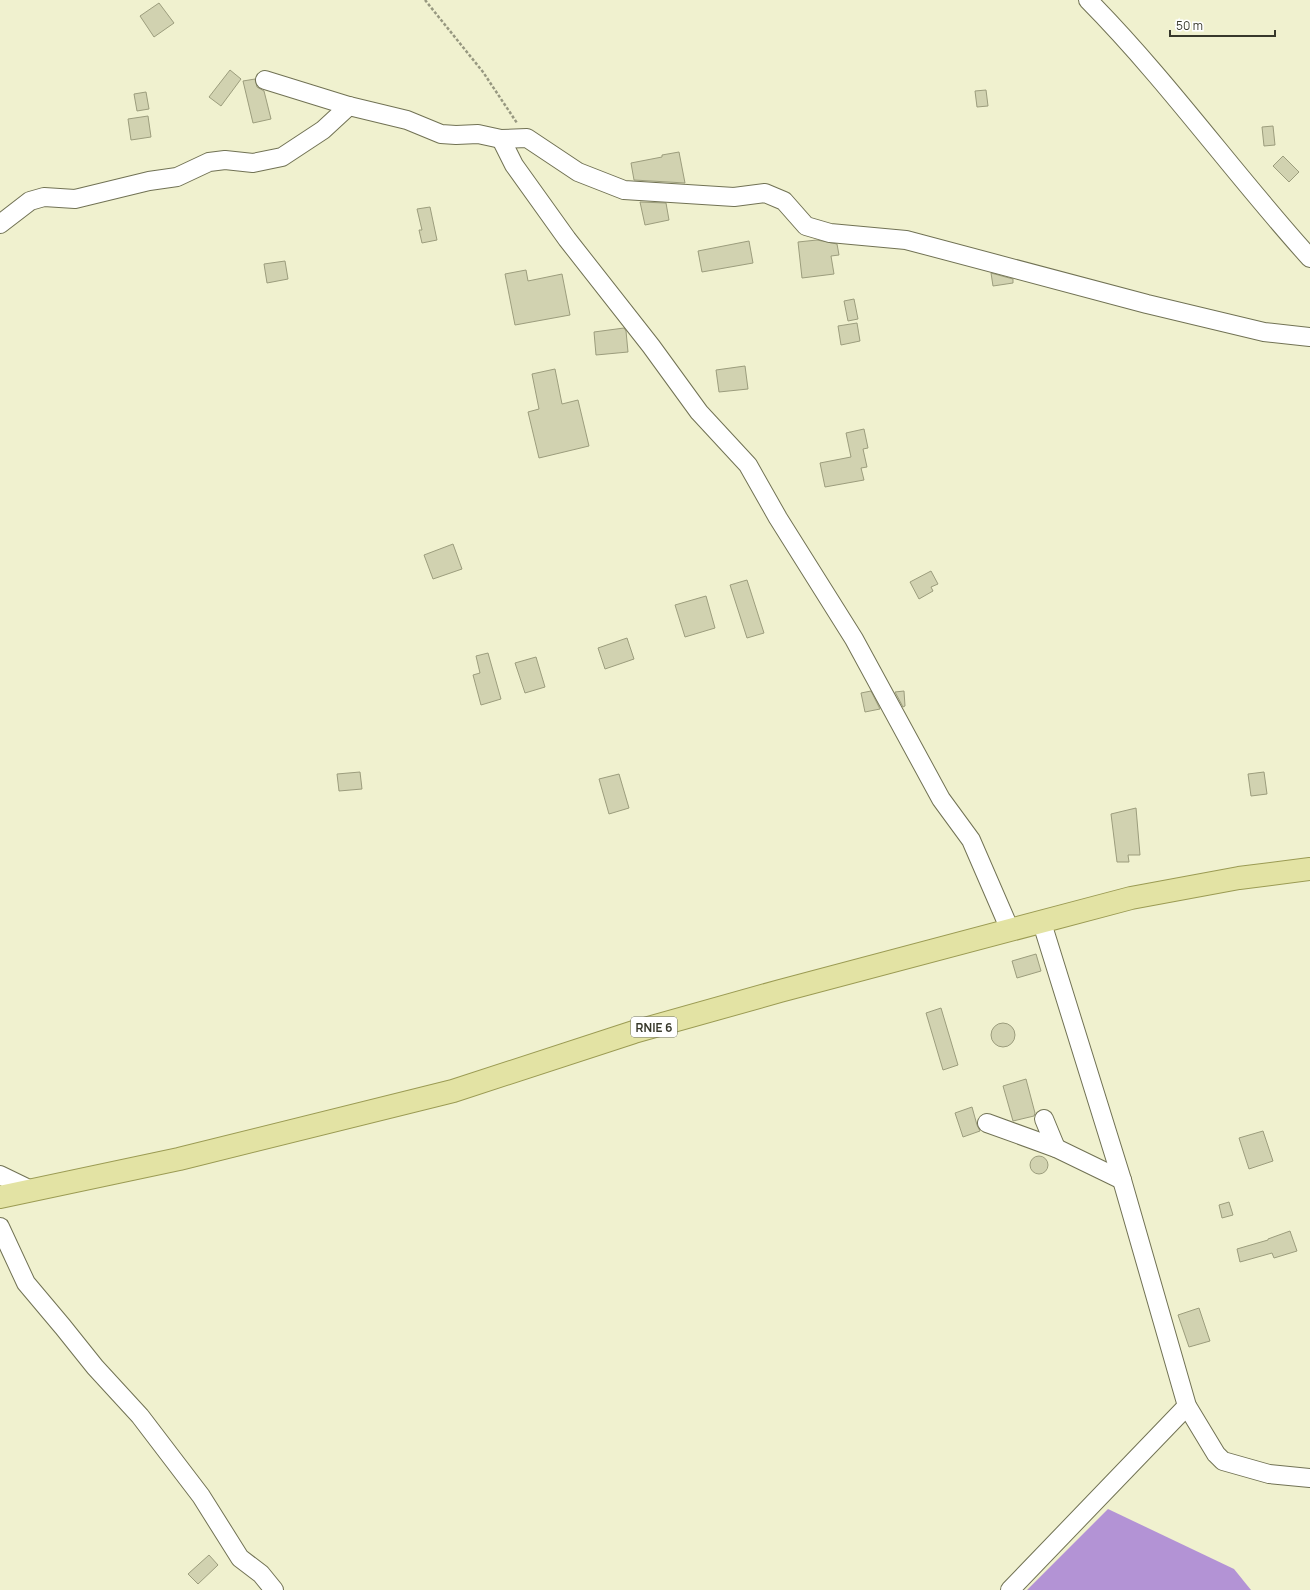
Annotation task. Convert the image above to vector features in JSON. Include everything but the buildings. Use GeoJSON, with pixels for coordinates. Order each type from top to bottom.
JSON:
{"type":"FeatureCollection","features":[{"type":"Feature","properties":{"kind":"main road","name":"RNIE 6"},"geometry":{"type":"LineString","coordinates":[[0,1197],[179,1159],[453,1091],[634,1032],[1131,898],[1239,878],[1310,869]]}},
{"type":"Feature","properties":{"kind":"street"},"geometry":{"type":"LineString","coordinates":[[1088,0],[1186,110],[1275,219],[1310,258]]}},
{"type":"Feature","properties":{"kind":"street"},"geometry":{"type":"LineString","coordinates":[[266,80],[349,106],[407,120],[441,134],[478,134],[501,139],[527,138],[578,172],[624,190],[734,197],[765,193],[784,201],[806,226],[830,233],[906,240],[1147,304],[1264,332],[1310,337]]}},
{"type":"Feature","properties":{"kind":"street"},"geometry":{"type":"LineString","coordinates":[[0,224],[30,201],[44,197],[75,199],[149,181],[177,177],[209,162],[225,160],[253,163],[282,157],[323,130],[349,106]]}},
{"type":"Feature","properties":{"kind":"street"},"geometry":{"type":"LineString","coordinates":[[501,139],[514,165],[567,238],[651,346],[699,412],[748,465],[778,518],[854,639],[941,799],[971,840],[1010,930]]}},
{"type":"Feature","properties":{"kind":"street"},"geometry":{"type":"LineString","coordinates":[[1042,922],[1122,1180],[1186,1406],[1216,1454],[1223,1461],[1269,1474],[1310,1478]]}},
{"type":"Feature","properties":{"kind":"street"},"geometry":{"type":"LineString","coordinates":[[1044,1119],[1056,1148]]}},
{"type":"Feature","properties":{"kind":"street"},"geometry":{"type":"LineString","coordinates":[[987,1123],[1056,1148],[1122,1180]]}},
{"type":"Feature","properties":{"kind":"street"},"geometry":{"type":"LineString","coordinates":[[0,1175],[30,1190]]}},
{"type":"Feature","properties":{"kind":"street"},"geometry":{"type":"LineString","coordinates":[[0,1227],[26,1283],[95,1367],[140,1416],[201,1496],[240,1558],[262,1574],[274,1590]]}},
{"type":"Feature","properties":{"kind":"street"},"geometry":{"type":"LineString","coordinates":[[1010,1590],[1186,1406]]}},
{"type":"Feature","properties":{"kind":"path"},"geometry":{"type":"LineString","coordinates":[[425,0],[483,72],[527,138]]}},
{"type":"Feature","properties":{"kind":"shaded area"},"geometry":{"type":"Polygon","coordinates":[[[1108,1509],[1234,1569],[1251,1590],[1027,1590],[1108,1509]]]}}]}
